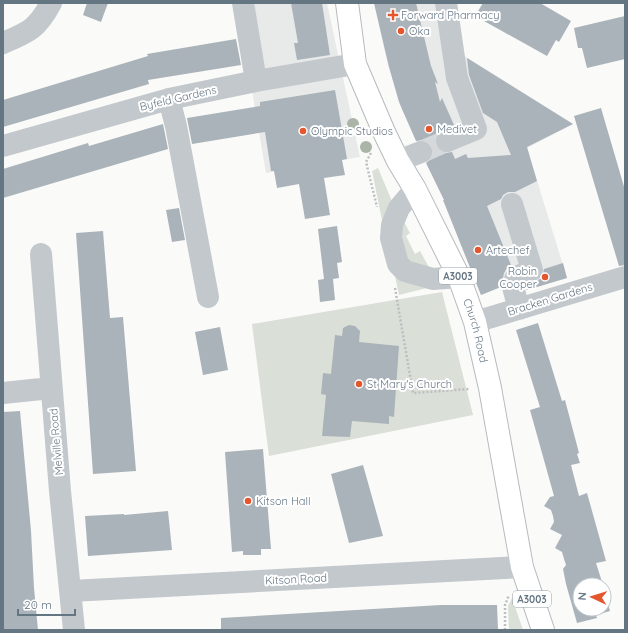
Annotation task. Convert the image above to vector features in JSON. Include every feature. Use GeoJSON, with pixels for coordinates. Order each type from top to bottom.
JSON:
{"type":"FeatureCollection","features":[{"type":"Feature","properties":{"kind":"main road","name":"Church Road"},"geometry":{"type":"LineString","coordinates":[[347,3],[355,64],[398,161],[415,189],[459,277],[475,322],[490,388],[522,567],[543,630]]}},
{"type":"Feature","properties":{"kind":"street"},"geometry":{"type":"LineString","coordinates":[[3,43],[28,32],[43,17],[51,3]]}},
{"type":"Feature","properties":{"kind":"street"},"geometry":{"type":"LineString","coordinates":[[243,3],[256,81]]}},
{"type":"Feature","properties":{"kind":"street"},"geometry":{"type":"LineString","coordinates":[[446,3],[457,78],[476,129],[447,141]]}},
{"type":"Feature","properties":{"kind":"street","name":"Byfeld Gardens"},"geometry":{"type":"LineString","coordinates":[[3,146],[169,99],[256,81],[355,64]]}},
{"type":"Feature","properties":{"kind":"street"},"geometry":{"type":"LineString","coordinates":[[169,99],[176,126],[208,297]]}},
{"type":"Feature","properties":{"kind":"street"},"geometry":{"type":"LineString","coordinates":[[398,161],[421,152]]}},
{"type":"Feature","properties":{"kind":"street"},"geometry":{"type":"LineString","coordinates":[[415,189],[399,208],[392,225],[391,238],[398,264],[406,271],[433,279],[459,277]]}},
{"type":"Feature","properties":{"kind":"street"},"geometry":{"type":"LineString","coordinates":[[512,204],[532,270],[516,277],[513,287],[519,309]]}},
{"type":"Feature","properties":{"kind":"street","name":"Melville Road"},"geometry":{"type":"LineString","coordinates":[[41,254],[60,491],[74,630]]}},
{"type":"Feature","properties":{"kind":"street","name":"Bracken Gardens"},"geometry":{"type":"LineString","coordinates":[[475,322],[625,277]]}},
{"type":"Feature","properties":{"kind":"street"},"geometry":{"type":"LineString","coordinates":[[3,392],[51,388]]}},
{"type":"Feature","properties":{"kind":"street","name":"Kitson Road"},"geometry":{"type":"LineString","coordinates":[[71,591],[522,567]]}},
{"type":"Feature","properties":{"kind":"path"},"geometry":{"type":"LineString","coordinates":[[413,393],[490,388]]}},
{"type":"Feature","properties":{"kind":"shaded area"},"geometry":{"type":"Polygon","coordinates":[[[237,3],[327,3],[360,157],[266,173],[237,3]]]}},
{"type":"Feature","properties":{"kind":"shaded area"},"geometry":{"type":"Polygon","coordinates":[[[374,3],[451,3],[460,53],[573,124],[527,148],[567,278],[526,290],[523,280],[507,284],[481,295],[441,192],[402,110],[387,61],[374,3]]]}},
{"type":"Feature","properties":{"kind":"shaded area"},"geometry":{"type":"Polygon","coordinates":[[[378,168],[394,206],[383,225],[372,171],[378,168]]]}},
{"type":"Feature","properties":{"kind":"shaded area"},"geometry":{"type":"Polygon","coordinates":[[[399,220],[403,220],[410,233],[406,236],[415,254],[420,251],[430,269],[403,263],[399,220]]]}},
{"type":"Feature","properties":{"kind":"shaded area"},"geometry":{"type":"Polygon","coordinates":[[[395,276],[431,287],[399,295],[395,276]]]}},
{"type":"Feature","properties":{"kind":"shaded area"},"geometry":{"type":"Polygon","coordinates":[[[442,292],[473,415],[269,456],[252,324],[442,292]]]}},
{"type":"Feature","properties":{"kind":"shaded area"},"geometry":{"type":"Polygon","coordinates":[[[512,598],[523,630],[509,630],[508,606],[512,598]]]}},
{"type":"Feature","properties":{"kind":"building"},"geometry":{"type":"Polygon","coordinates":[[[87,3],[108,3],[101,22],[83,15],[87,3]]]}},
{"type":"Feature","properties":{"kind":"building"},"geometry":{"type":"Polygon","coordinates":[[[291,3],[322,3],[330,55],[297,60],[294,43],[298,43],[291,3]]]}},
{"type":"Feature","properties":{"kind":"building"},"geometry":{"type":"Polygon","coordinates":[[[374,3],[416,3],[431,66],[438,84],[435,82],[440,102],[442,98],[454,125],[442,129],[437,134],[435,145],[440,151],[446,153],[452,152],[455,159],[466,154],[468,158],[511,155],[497,122],[483,113],[469,75],[467,58],[573,124],[527,147],[537,181],[515,192],[508,192],[503,195],[501,199],[487,206],[511,265],[504,273],[501,287],[481,295],[444,200],[426,163],[431,159],[433,154],[432,147],[428,142],[423,140],[416,141],[399,102],[374,3]]]}},
{"type":"Feature","properties":{"kind":"building"},"geometry":{"type":"Polygon","coordinates":[[[483,3],[540,3],[571,21],[559,42],[556,40],[547,56],[475,16],[483,3]]]}},
{"type":"Feature","properties":{"kind":"building"},"geometry":{"type":"Polygon","coordinates":[[[625,16],[625,59],[587,68],[582,48],[578,48],[574,28],[625,16]]]}},
{"type":"Feature","properties":{"kind":"building"},"geometry":{"type":"Polygon","coordinates":[[[236,39],[241,65],[148,80],[149,84],[3,127],[3,100],[148,56],[147,54],[236,39]]]}},
{"type":"Feature","properties":{"kind":"building"},"geometry":{"type":"Polygon","coordinates":[[[335,90],[347,159],[342,160],[345,175],[324,178],[330,215],[305,219],[299,184],[277,188],[274,171],[271,171],[265,132],[192,144],[187,118],[260,106],[260,102],[335,90]]]}},
{"type":"Feature","properties":{"kind":"building"},"geometry":{"type":"Polygon","coordinates":[[[601,108],[625,190],[625,265],[619,266],[574,116],[601,108]]]}},
{"type":"Feature","properties":{"kind":"building"},"geometry":{"type":"Polygon","coordinates":[[[163,124],[168,149],[3,198],[3,169],[88,143],[89,146],[163,124]]]}},
{"type":"Feature","properties":{"kind":"building"},"geometry":{"type":"Polygon","coordinates":[[[179,208],[185,240],[172,242],[166,210],[179,208]]]}},
{"type":"Feature","properties":{"kind":"building"},"geometry":{"type":"Polygon","coordinates":[[[337,226],[342,262],[337,263],[339,278],[333,279],[335,300],[320,302],[318,280],[324,279],[318,229],[337,226]]]}},
{"type":"Feature","properties":{"kind":"building"},"geometry":{"type":"Polygon","coordinates":[[[103,231],[110,318],[123,317],[136,471],[93,474],[76,233],[103,231]]]}},
{"type":"Feature","properties":{"kind":"building","name":"Robin Cooper"},"geometry":{"type":"Polygon","coordinates":[[[563,263],[567,278],[527,290],[526,286],[542,278],[544,269],[563,263]]]}},
{"type":"Feature","properties":{"kind":"building"},"geometry":{"type":"Polygon","coordinates":[[[538,323],[562,401],[565,400],[579,453],[577,454],[580,463],[571,465],[579,496],[587,493],[606,561],[596,563],[600,577],[572,577],[572,605],[563,569],[566,565],[562,552],[555,548],[562,535],[550,529],[554,522],[553,516],[551,510],[544,506],[550,497],[554,496],[530,410],[540,407],[516,330],[538,323]]]}},
{"type":"Feature","properties":{"kind":"building","name":"St Mary's Church"},"geometry":{"type":"Polygon","coordinates":[[[349,325],[355,326],[360,331],[359,342],[399,346],[394,417],[389,416],[389,424],[352,421],[350,437],[322,436],[326,395],[321,394],[323,373],[331,374],[335,335],[342,336],[343,328],[349,325]]]}},
{"type":"Feature","properties":{"kind":"building"},"geometry":{"type":"Polygon","coordinates":[[[220,327],[228,370],[203,375],[195,332],[220,327]]]}},
{"type":"Feature","properties":{"kind":"building"},"geometry":{"type":"Polygon","coordinates":[[[20,411],[38,630],[3,630],[3,412],[20,411]]]}},
{"type":"Feature","properties":{"kind":"building","name":"Kitson Hall"},"geometry":{"type":"Polygon","coordinates":[[[263,449],[271,549],[261,549],[261,555],[243,555],[243,551],[232,552],[225,452],[263,449]]]}},
{"type":"Feature","properties":{"kind":"building"},"geometry":{"type":"Polygon","coordinates":[[[363,465],[383,536],[349,543],[331,474],[363,465]]]}},
{"type":"Feature","properties":{"kind":"building"},"geometry":{"type":"Polygon","coordinates":[[[168,511],[172,550],[88,556],[85,516],[124,515],[168,511]]]}},
{"type":"Feature","properties":{"kind":"building"},"geometry":{"type":"Polygon","coordinates":[[[441,605],[497,605],[498,630],[221,630],[221,618],[441,605]]]}},
{"type":"Feature","properties":{"kind":"building"},"geometry":{"type":"Polygon","coordinates":[[[575,617],[597,618],[577,623],[575,617]]]}},
{"type":"Feature","properties":{"kind":"tunnel"},"geometry":{"type":"LineString","coordinates":[[421,152],[447,141]]}},
{"type":"Feature","properties":{"kind":"place","name":"Forward Pharmacy"},"geometry":{"type":"Point","coordinates":[393,15]}},
{"type":"Feature","properties":{"kind":"place","name":"Oka"},"geometry":{"type":"Point","coordinates":[401,31]}},
{"type":"Feature","properties":{"kind":"place","name":"Medivet"},"geometry":{"type":"Point","coordinates":[429,129]}},
{"type":"Feature","properties":{"kind":"place","name":"Olympic Studios"},"geometry":{"type":"Point","coordinates":[303,131]}},
{"type":"Feature","properties":{"kind":"place","name":"Artechef"},"geometry":{"type":"Point","coordinates":[478,250]}},
{"type":"Feature","properties":{"kind":"place","name":"Robin Cooper"},"geometry":{"type":"Point","coordinates":[545,277]}},
{"type":"Feature","properties":{"kind":"place","name":"St Mary's Church"},"geometry":{"type":"Point","coordinates":[359,384]}},
{"type":"Feature","properties":{"kind":"place","name":"Kitson Hall"},"geometry":{"type":"Point","coordinates":[248,501]}}]}
